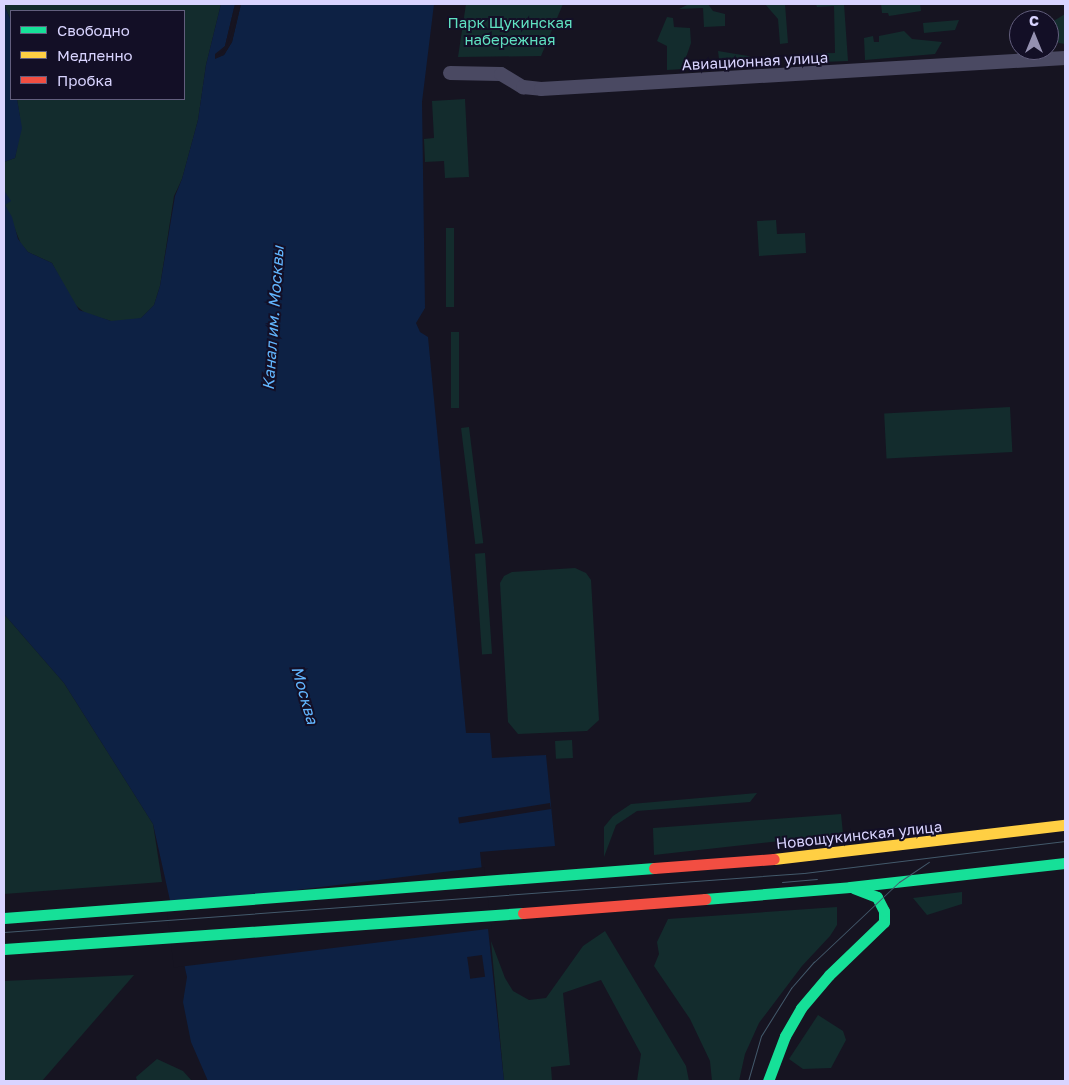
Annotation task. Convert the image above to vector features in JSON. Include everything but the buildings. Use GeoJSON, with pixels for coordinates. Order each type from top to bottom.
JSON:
{"type":"FeatureCollection","features":[{"type":"Feature","properties":{"kind":"main road","name":"Новощукинская улица"},"geometry":{"type":"LineString","coordinates":[[4,918],[655,870],[801,857],[1065,825]]}},
{"type":"Feature","properties":{"kind":"main road"},"geometry":{"type":"LineString","coordinates":[[4,949],[333,928],[850,887],[1065,862]]}},
{"type":"Feature","properties":{"kind":"main road"},"geometry":{"type":"LineString","coordinates":[[768,1081],[785,1036],[801,1008],[829,975],[884,922],[884,911],[877,897],[850,887]]}},
{"type":"Feature","properties":{"kind":"street","name":"Авиационная улица"},"geometry":{"type":"LineString","coordinates":[[450,73],[501,74],[523,87],[541,89],[1065,58]]}},
{"type":"Feature","properties":{"kind":"green space"},"geometry":{"type":"Polygon","coordinates":[[[4,4],[221,4],[206,65],[198,120],[182,179],[174,196],[160,286],[154,305],[141,318],[131,321],[111,321],[85,313],[73,303],[52,263],[28,252],[21,244],[5,205],[4,162],[15,158],[20,118],[17,100],[185,100],[185,10],[10,10],[10,19],[4,4]]]}},
{"type":"Feature","properties":{"kind":"green space","name":"Парк Щукинская набережная"},"geometry":{"type":"Polygon","coordinates":[[[466,4],[563,4],[541,56],[458,57],[466,4]]]}},
{"type":"Feature","properties":{"kind":"green space"},"geometry":{"type":"Polygon","coordinates":[[[689,4],[708,4],[713,11],[725,14],[725,26],[704,27],[703,8],[679,9],[689,4]]]}},
{"type":"Feature","properties":{"kind":"green space"},"geometry":{"type":"Polygon","coordinates":[[[765,4],[785,4],[788,43],[780,44],[778,19],[765,4]]]}},
{"type":"Feature","properties":{"kind":"green space"},"geometry":{"type":"Polygon","coordinates":[[[816,4],[844,4],[848,61],[795,63],[802,54],[835,53],[834,6],[817,7],[816,4]]]}},
{"type":"Feature","properties":{"kind":"green space"},"geometry":{"type":"Polygon","coordinates":[[[881,4],[920,4],[921,11],[889,16],[888,13],[882,13],[881,4]]]}},
{"type":"Feature","properties":{"kind":"green space"},"geometry":{"type":"Polygon","coordinates":[[[1065,14],[1065,44],[1059,43],[1059,18],[1065,14]]]}},
{"type":"Feature","properties":{"kind":"green space"},"geometry":{"type":"Polygon","coordinates":[[[667,17],[673,18],[674,27],[690,28],[691,43],[682,69],[667,70],[667,46],[657,41],[667,17]]]}},
{"type":"Feature","properties":{"kind":"green space"},"geometry":{"type":"Polygon","coordinates":[[[959,20],[955,30],[924,33],[923,23],[959,20]]]}},
{"type":"Feature","properties":{"kind":"green space"},"geometry":{"type":"Polygon","coordinates":[[[904,31],[912,39],[942,42],[935,54],[865,60],[864,38],[873,36],[874,42],[879,42],[879,36],[904,31]]]}},
{"type":"Feature","properties":{"kind":"green space"},"geometry":{"type":"Polygon","coordinates":[[[718,51],[748,56],[762,61],[762,65],[720,67],[718,51]]]}},
{"type":"Feature","properties":{"kind":"green space"},"geometry":{"type":"Polygon","coordinates":[[[465,99],[469,177],[445,178],[444,161],[425,162],[424,139],[434,138],[432,101],[465,99]]]}},
{"type":"Feature","properties":{"kind":"green space"},"geometry":{"type":"Polygon","coordinates":[[[776,220],[777,234],[805,233],[806,253],[759,256],[757,221],[776,220]]]}},
{"type":"Feature","properties":{"kind":"green space"},"geometry":{"type":"Polygon","coordinates":[[[446,228],[454,228],[454,307],[446,307],[446,228]]]}},
{"type":"Feature","properties":{"kind":"green space"},"geometry":{"type":"Polygon","coordinates":[[[451,332],[459,332],[459,408],[451,408],[451,332]]]}},
{"type":"Feature","properties":{"kind":"green space"},"geometry":{"type":"Polygon","coordinates":[[[1010,407],[1012,452],[887,459],[884,414],[1010,407]]]}},
{"type":"Feature","properties":{"kind":"green space"},"geometry":{"type":"Polygon","coordinates":[[[469,427],[483,543],[475,544],[461,428],[469,427]]]}},
{"type":"Feature","properties":{"kind":"green space"},"geometry":{"type":"Polygon","coordinates":[[[485,553],[492,654],[482,654],[475,554],[485,553]]]}},
{"type":"Feature","properties":{"kind":"green space"},"geometry":{"type":"Polygon","coordinates":[[[575,568],[586,573],[591,580],[599,720],[587,731],[518,734],[508,722],[500,583],[504,576],[512,572],[575,568]]]}},
{"type":"Feature","properties":{"kind":"green space"},"geometry":{"type":"Polygon","coordinates":[[[4,614],[64,683],[153,824],[162,882],[4,894],[4,614]]]}},
{"type":"Feature","properties":{"kind":"green space"},"geometry":{"type":"Polygon","coordinates":[[[572,740],[573,758],[556,759],[555,741],[572,740]]]}},
{"type":"Feature","properties":{"kind":"green space"},"geometry":{"type":"Polygon","coordinates":[[[757,793],[750,802],[637,811],[616,825],[604,857],[604,827],[613,816],[631,804],[757,793]]]}},
{"type":"Feature","properties":{"kind":"green space"},"geometry":{"type":"Polygon","coordinates":[[[841,814],[843,834],[654,855],[653,828],[841,814]]]}},
{"type":"Feature","properties":{"kind":"green space"},"geometry":{"type":"Polygon","coordinates":[[[962,892],[962,904],[927,915],[913,898],[962,892]]]}},
{"type":"Feature","properties":{"kind":"green space"},"geometry":{"type":"Polygon","coordinates":[[[837,907],[837,925],[830,936],[802,966],[759,1023],[745,1054],[739,1081],[712,1081],[710,1061],[690,1019],[654,966],[659,954],[657,942],[668,919],[837,907]]]}},
{"type":"Feature","properties":{"kind":"green space"},"geometry":{"type":"Polygon","coordinates":[[[605,931],[686,1066],[689,1081],[637,1081],[641,1054],[601,980],[563,993],[570,1065],[551,1067],[552,1081],[504,1081],[491,941],[505,978],[513,991],[529,1000],[546,998],[583,946],[605,931]]]}},
{"type":"Feature","properties":{"kind":"green space"},"geometry":{"type":"Polygon","coordinates":[[[134,975],[42,1081],[4,1081],[4,981],[134,975]]]}},
{"type":"Feature","properties":{"kind":"green space"},"geometry":{"type":"Polygon","coordinates":[[[818,1015],[843,1031],[846,1040],[831,1068],[803,1069],[789,1059],[818,1015]]]}},
{"type":"Feature","properties":{"kind":"green space"},"geometry":{"type":"Polygon","coordinates":[[[157,1059],[183,1071],[192,1081],[137,1081],[136,1077],[157,1059]]]}},
{"type":"Feature","properties":{"kind":"water"},"geometry":{"type":"Polygon","coordinates":[[[221,4],[235,4],[225,46],[215,58],[224,55],[232,42],[241,4],[434,4],[422,102],[425,308],[416,323],[420,332],[428,337],[466,733],[490,733],[492,758],[546,755],[555,846],[480,852],[504,1081],[208,1081],[191,1042],[183,1002],[187,977],[153,824],[64,683],[4,614],[4,165],[5,192],[11,201],[5,205],[12,217],[18,239],[28,252],[52,263],[79,310],[111,321],[141,318],[154,305],[160,286],[175,196],[182,179],[198,120],[206,65],[221,4]]]}},
{"type":"Feature","properties":{"kind":"water"},"geometry":{"type":"Polygon","coordinates":[[[4,5],[10,19],[10,100],[17,100],[22,128],[15,158],[4,162],[4,5]]]}},
{"type":"Feature","properties":{"kind":"pier"},"geometry":{"type":"Polygon","coordinates":[[[235,4],[227,45],[241,4],[232,42],[224,55],[215,59],[215,54],[225,46],[235,4]]]}},
{"type":"Feature","properties":{"kind":"pier"},"geometry":{"type":"Polygon","coordinates":[[[550,803],[551,809],[459,823],[458,818],[550,803]]]}},
{"type":"Feature","properties":{"kind":"pier"},"geometry":{"type":"Polygon","coordinates":[[[484,867],[492,929],[174,968],[166,906],[484,867]]]}},
{"type":"Feature","properties":{"kind":"pier"},"geometry":{"type":"Polygon","coordinates":[[[482,955],[485,977],[470,979],[467,957],[482,955]]]}},
{"type":"Feature","properties":{"kind":"tram line"},"geometry":{"type":"LineString","coordinates":[[4,932],[804,873],[1065,841]]}},
{"type":"Feature","properties":{"kind":"tram line"},"geometry":{"type":"LineString","coordinates":[[748,1081],[761,1036],[791,988],[814,962],[899,882],[929,862]]}},
{"type":"Feature","properties":{"kind":"tram line"},"geometry":{"type":"LineString","coordinates":[[782,882],[817,879]]}},
{"type":"Feature","properties":{"kind":"traffic: fast"},"geometry":{"type":"LineString","coordinates":[[705,899],[850,887],[1065,863]]}},
{"type":"Feature","properties":{"kind":"traffic: fast"},"geometry":{"type":"LineString","coordinates":[[4,918],[654,868]]}},
{"type":"Feature","properties":{"kind":"traffic: fast"},"geometry":{"type":"LineString","coordinates":[[768,1081],[785,1036],[801,1008],[829,975],[884,922],[884,911],[877,897],[854,888]]}},
{"type":"Feature","properties":{"kind":"traffic: fast"},"geometry":{"type":"LineString","coordinates":[[4,949],[523,913]]}},
{"type":"Feature","properties":{"kind":"traffic: slow"},"geometry":{"type":"LineString","coordinates":[[774,859],[1065,825]]}},
{"type":"Feature","properties":{"kind":"traffic: jam"},"geometry":{"type":"LineString","coordinates":[[654,868],[774,859]]}},
{"type":"Feature","properties":{"kind":"traffic: jam"},"geometry":{"type":"LineString","coordinates":[[523,913],[705,899]]}},
{"type":"Feature","properties":{"kind":"water label","name":"Канал им. Москвы"},"geometry":{"type":"Point","coordinates":[273,318]}},
{"type":"Feature","properties":{"kind":"water label","name":"Москва"},"geometry":{"type":"Point","coordinates":[305,695]}}]}
